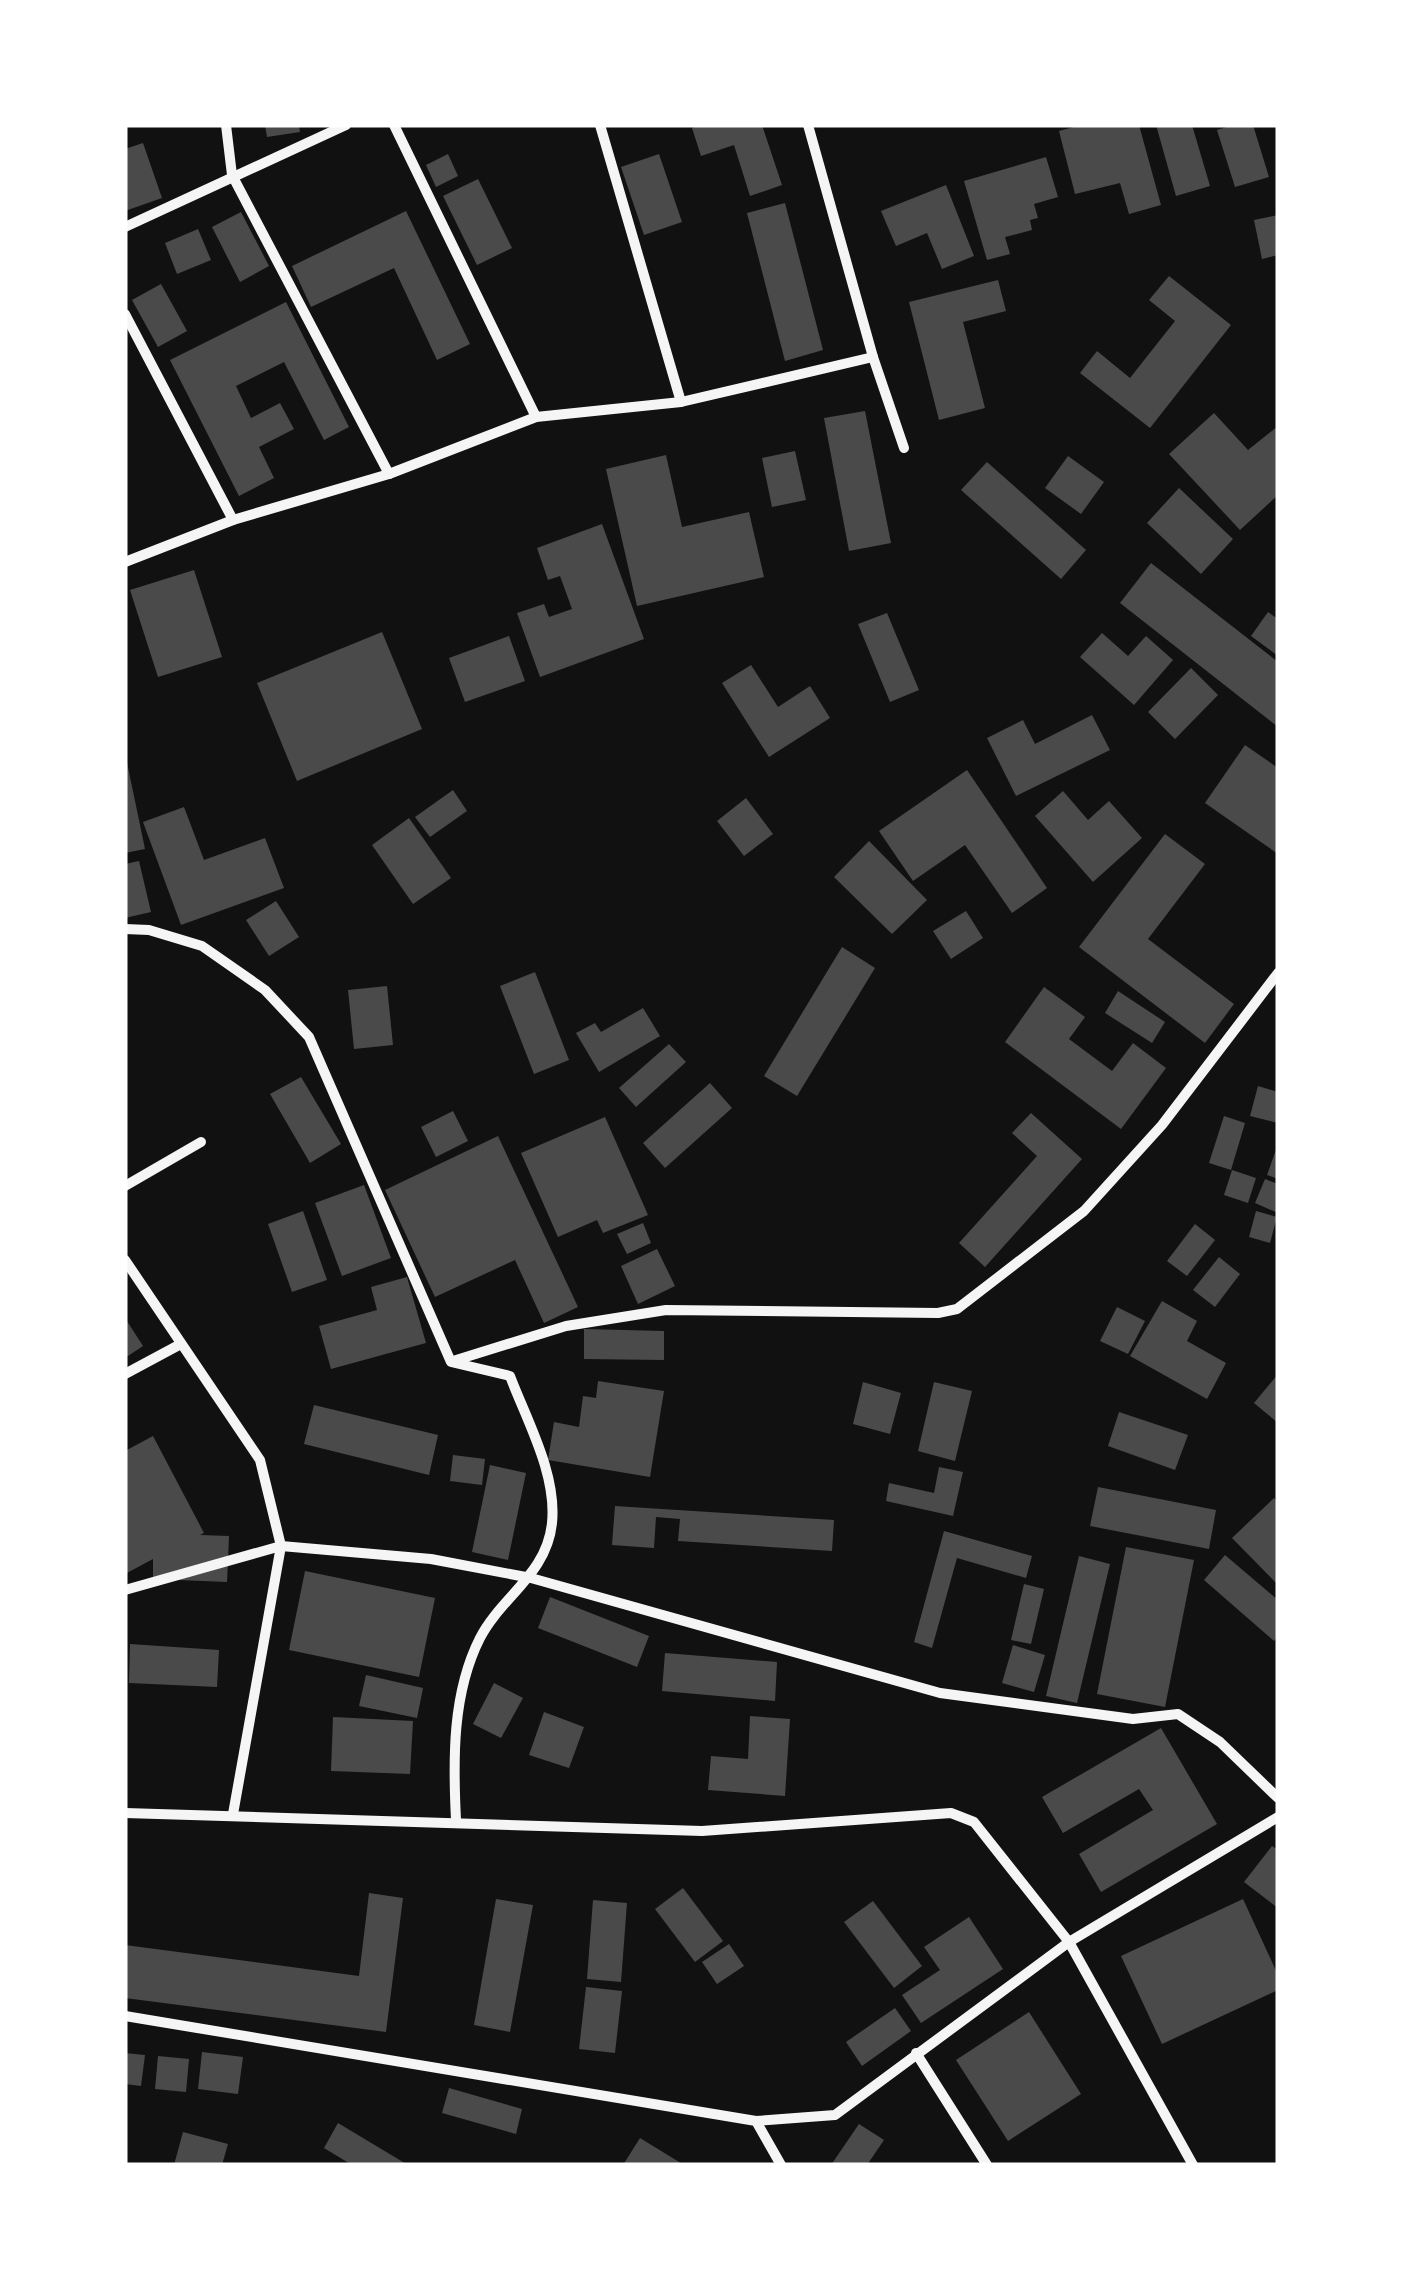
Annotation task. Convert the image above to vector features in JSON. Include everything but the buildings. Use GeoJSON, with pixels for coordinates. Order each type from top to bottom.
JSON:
{"type":"FeatureCollection","features":[{"type":"Feature","properties":{"kind":"street"},"geometry":{"type":"LineString","coordinates":[[226,125],[232,175],[389,474]]}},
{"type":"Feature","properties":{"kind":"street"},"geometry":{"type":"LineString","coordinates":[[125,227],[346,125]]}},
{"type":"Feature","properties":{"kind":"street"},"geometry":{"type":"LineString","coordinates":[[394,125],[536,417]]}},
{"type":"Feature","properties":{"kind":"street"},"geometry":{"type":"LineString","coordinates":[[600,125],[681,402]]}},
{"type":"Feature","properties":{"kind":"street"},"geometry":{"type":"LineString","coordinates":[[808,125],[904,448]]}},
{"type":"Feature","properties":{"kind":"street"},"geometry":{"type":"LineString","coordinates":[[125,314],[233,520]]}},
{"type":"Feature","properties":{"kind":"street"},"geometry":{"type":"LineString","coordinates":[[125,562],[233,520],[389,474],[536,417],[681,402],[874,357]]}},
{"type":"Feature","properties":{"kind":"street"},"geometry":{"type":"LineString","coordinates":[[125,929],[149,930],[202,946],[266,990],[309,1037],[451,1362]]}},
{"type":"Feature","properties":{"kind":"street"},"geometry":{"type":"LineString","coordinates":[[451,1362],[566,1326],[666,1310],[938,1313],[957,1309],[1084,1211],[1162,1125],[1278,973]]}},
{"type":"Feature","properties":{"kind":"street"},"geometry":{"type":"LineString","coordinates":[[125,1186],[201,1142]]}},
{"type":"Feature","properties":{"kind":"street"},"geometry":{"type":"LineString","coordinates":[[125,1260],[260,1460],[281,1546],[233,1814]]}},
{"type":"Feature","properties":{"kind":"street"},"geometry":{"type":"LineString","coordinates":[[125,1374],[179,1344]]}},
{"type":"Feature","properties":{"kind":"street"},"geometry":{"type":"LineString","coordinates":[[451,1362],[510,1376],[552,1490],[549,1542],[530,1578],[480,1637],[465,1687],[454,1762],[456,1820]]}},
{"type":"Feature","properties":{"kind":"street"},"geometry":{"type":"LineString","coordinates":[[125,1590],[281,1546],[431,1559],[530,1578],[940,1693],[1133,1719],[1178,1714],[1220,1742],[1278,1798]]}},
{"type":"Feature","properties":{"kind":"street"},"geometry":{"type":"LineString","coordinates":[[125,1813],[456,1820],[702,1831],[950,1813],[974,1822],[1069,1942],[1193,2165]]}},
{"type":"Feature","properties":{"kind":"street"},"geometry":{"type":"LineString","coordinates":[[125,2016],[461,2068],[756,2122],[835,2115],[1069,1942],[1278,1817]]}},
{"type":"Feature","properties":{"kind":"street"},"geometry":{"type":"LineString","coordinates":[[916,2053],[987,2165]]}},
{"type":"Feature","properties":{"kind":"street"},"geometry":{"type":"LineString","coordinates":[[756,2122],[781,2165]]}}]}
